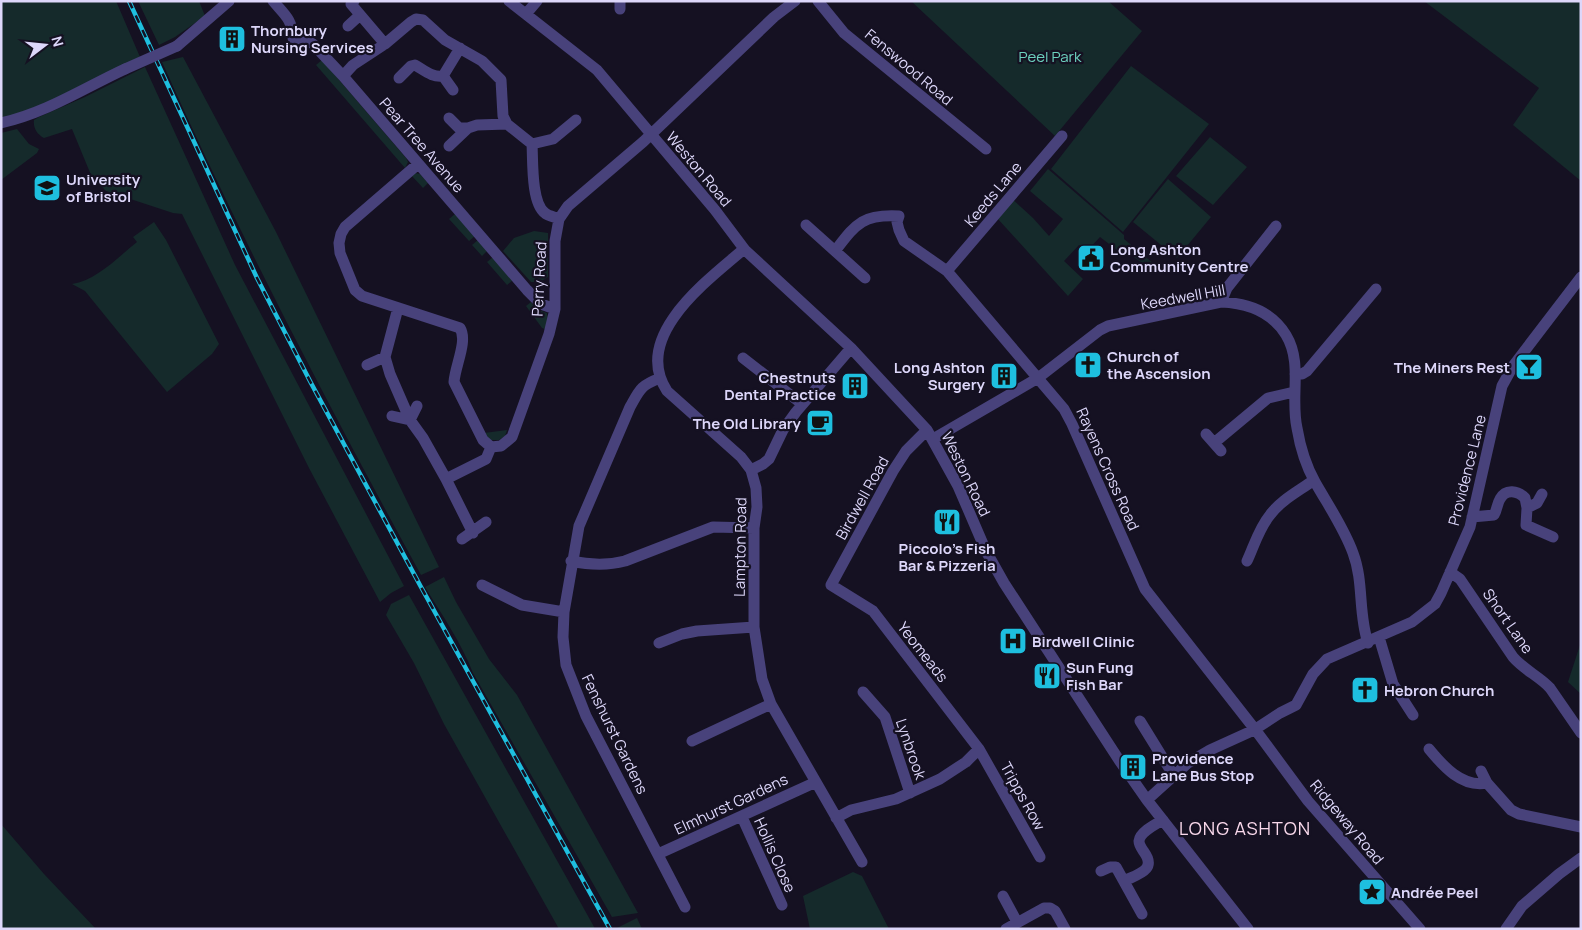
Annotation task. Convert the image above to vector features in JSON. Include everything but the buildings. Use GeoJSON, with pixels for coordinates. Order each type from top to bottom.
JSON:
{"type":"FeatureCollection","features":[{"type":"Feature","properties":{"kind":"street"},"geometry":{"type":"LineString","coordinates":[[1,123],[23,118],[178,46],[229,1]]}},
{"type":"Feature","properties":{"kind":"street","name":"Pear Tree Avenue"},"geometry":{"type":"LineString","coordinates":[[273,1],[289,18],[293,38],[307,40],[313,44],[527,290],[541,304],[555,310]]}},
{"type":"Feature","properties":{"kind":"street"},"geometry":{"type":"LineString","coordinates":[[354,1],[351,4],[385,44]]}},
{"type":"Feature","properties":{"kind":"street","name":"Weston Road"},"geometry":{"type":"LineString","coordinates":[[508,1],[597,70],[715,210],[744,249],[852,348],[930,434],[958,486],[999,576],[1147,800],[1248,929]]}},
{"type":"Feature","properties":{"kind":"street"},"geometry":{"type":"LineString","coordinates":[[526,14],[537,1]]}},
{"type":"Feature","properties":{"kind":"street"},"geometry":{"type":"LineString","coordinates":[[449,118],[459,128],[507,124],[532,144],[535,191],[540,208],[546,214],[559,219],[568,206],[651,134],[774,17],[795,1]]}},
{"type":"Feature","properties":{"kind":"street","name":"Fenswood Road"},"geometry":{"type":"LineString","coordinates":[[818,1],[844,33],[986,149]]}},
{"type":"Feature","properties":{"kind":"street"},"geometry":{"type":"LineString","coordinates":[[348,26],[360,15]]}},
{"type":"Feature","properties":{"kind":"street"},"geometry":{"type":"LineString","coordinates":[[342,76],[416,19],[423,20],[444,40],[482,61],[501,80],[503,116],[507,124]]}},
{"type":"Feature","properties":{"kind":"street"},"geometry":{"type":"LineString","coordinates":[[443,76],[460,48]]}},
{"type":"Feature","properties":{"kind":"street"},"geometry":{"type":"LineString","coordinates":[[399,78],[415,65],[432,75],[443,76]]}},
{"type":"Feature","properties":{"kind":"street"},"geometry":{"type":"LineString","coordinates":[[443,76],[453,90]]}},
{"type":"Feature","properties":{"kind":"street"},"geometry":{"type":"LineString","coordinates":[[532,144],[553,139],[576,120]]}},
{"type":"Feature","properties":{"kind":"street"},"geometry":{"type":"LineString","coordinates":[[449,146],[468,128]]}},
{"type":"Feature","properties":{"kind":"street","name":"Keeds Lane"},"geometry":{"type":"LineString","coordinates":[[947,271],[1062,136]]}},
{"type":"Feature","properties":{"kind":"street"},"geometry":{"type":"LineString","coordinates":[[418,164],[345,227],[338,243],[340,253],[355,290],[362,296],[460,328],[464,338],[454,374],[454,382],[483,440],[491,447]]}},
{"type":"Feature","properties":{"kind":"street","name":"Rayens Cross Road"},"geometry":{"type":"LineString","coordinates":[[835,251],[856,225],[866,218],[875,216],[904,217],[897,222],[904,241],[947,271],[1064,409],[1145,589],[1254,730]]}},
{"type":"Feature","properties":{"kind":"street","name":"Perry Road"},"geometry":{"type":"LineString","coordinates":[[446,479],[486,460],[491,447],[502,446],[512,437],[549,334],[555,310],[555,242],[559,219]]}},
{"type":"Feature","properties":{"kind":"street"},"geometry":{"type":"LineString","coordinates":[[806,225],[865,278]]}},
{"type":"Feature","properties":{"kind":"street"},"geometry":{"type":"LineString","coordinates":[[1221,302],[1227,288],[1276,226]]}},
{"type":"Feature","properties":{"kind":"street"},"geometry":{"type":"LineString","coordinates":[[744,249],[688,298],[672,319],[661,341],[657,370],[667,391],[740,457],[751,470],[769,459],[783,430],[802,404],[852,348]]}},
{"type":"Feature","properties":{"kind":"street","name":"Providence Lane"},"geometry":{"type":"LineString","coordinates":[[1147,800],[1188,764],[1210,750],[1254,730],[1296,705],[1313,674],[1327,659],[1368,643],[1412,622],[1424,613],[1438,598],[1470,527],[1502,386],[1513,366],[1581,277]]}},
{"type":"Feature","properties":{"kind":"street"},"geometry":{"type":"LineString","coordinates":[[1295,374],[1302,374],[1307,371],[1371,303],[1376,289]]}},
{"type":"Feature","properties":{"kind":"street","name":"Keedwell Hill"},"geometry":{"type":"LineString","coordinates":[[930,434],[1038,378],[1100,330],[1108,326],[1221,302],[1248,306],[1264,313],[1276,322],[1292,348],[1295,374],[1296,427],[1314,480],[1352,550],[1358,567],[1364,630],[1368,643]]}},
{"type":"Feature","properties":{"kind":"street"},"geometry":{"type":"LineString","coordinates":[[398,308],[385,357],[390,374],[410,420],[446,479],[473,533]]}},
{"type":"Feature","properties":{"kind":"street"},"geometry":{"type":"LineString","coordinates":[[367,365],[385,357]]}},
{"type":"Feature","properties":{"kind":"street"},"geometry":{"type":"LineString","coordinates":[[743,358],[802,404]]}},
{"type":"Feature","properties":{"kind":"street","name":"Fenshurst Gardens"},"geometry":{"type":"LineString","coordinates":[[660,378],[644,384],[630,407],[579,526],[571,561],[564,612],[563,637],[566,665],[575,691],[593,730],[685,907]]}},
{"type":"Feature","properties":{"kind":"street"},"geometry":{"type":"LineString","coordinates":[[1214,442],[1268,398],[1294,392]]}},
{"type":"Feature","properties":{"kind":"street"},"geometry":{"type":"LineString","coordinates":[[410,420],[416,406]]}},
{"type":"Feature","properties":{"kind":"street"},"geometry":{"type":"LineString","coordinates":[[392,416],[410,420]]}},
{"type":"Feature","properties":{"kind":"street","name":"Birdwell Road"},"geometry":{"type":"LineString","coordinates":[[831,585],[865,520],[901,458],[915,440],[930,434]]}},
{"type":"Feature","properties":{"kind":"street","name":"Lampton Road"},"geometry":{"type":"LineString","coordinates":[[751,470],[756,488],[757,507],[754,528],[754,627],[762,679],[771,704],[862,862]]}},
{"type":"Feature","properties":{"kind":"street"},"geometry":{"type":"LineString","coordinates":[[1247,562],[1256,552],[1263,525],[1277,507],[1314,480]]}},
{"type":"Feature","properties":{"kind":"street"},"geometry":{"type":"LineString","coordinates":[[1472,517],[1494,515],[1501,497],[1511,491],[1525,498],[1527,508],[1526,525],[1542,526],[1553,537]]}},
{"type":"Feature","properties":{"kind":"street"},"geometry":{"type":"LineString","coordinates":[[1527,508],[1537,503],[1542,494]]}},
{"type":"Feature","properties":{"kind":"street"},"geometry":{"type":"LineString","coordinates":[[462,539],[486,522]]}},
{"type":"Feature","properties":{"kind":"street"},"geometry":{"type":"LineString","coordinates":[[571,561],[591,565],[612,564],[713,527],[754,528]]}},
{"type":"Feature","properties":{"kind":"street","name":"Short Lane"},"geometry":{"type":"LineString","coordinates":[[1450,572],[1460,579],[1520,666],[1545,683],[1581,734]]}},
{"type":"Feature","properties":{"kind":"street"},"geometry":{"type":"LineString","coordinates":[[482,585],[522,605],[564,612]]}},
{"type":"Feature","properties":{"kind":"street","name":"Yeomeads"},"geometry":{"type":"LineString","coordinates":[[831,585],[873,611],[979,749]]}},
{"type":"Feature","properties":{"kind":"street"},"geometry":{"type":"LineString","coordinates":[[659,643],[682,634],[697,631],[754,627]]}},
{"type":"Feature","properties":{"kind":"street"},"geometry":{"type":"LineString","coordinates":[[1379,638],[1393,684],[1414,715]]}},
{"type":"Feature","properties":{"kind":"street","name":"Lynbrook"},"geometry":{"type":"LineString","coordinates":[[863,692],[885,717],[910,793]]}},
{"type":"Feature","properties":{"kind":"street"},"geometry":{"type":"LineString","coordinates":[[692,741],[771,704]]}},
{"type":"Feature","properties":{"kind":"street"},"geometry":{"type":"LineString","coordinates":[[1140,721],[1174,776]]}},
{"type":"Feature","properties":{"kind":"street","name":"Ridgeway Road"},"geometry":{"type":"LineString","coordinates":[[1254,730],[1308,801],[1420,929]]}},
{"type":"Feature","properties":{"kind":"street","name":"Lynbrook"},"geometry":{"type":"LineString","coordinates":[[836,818],[851,810],[888,802],[910,793],[953,771],[979,749]]}},
{"type":"Feature","properties":{"kind":"street","name":"Tripps Row"},"geometry":{"type":"LineString","coordinates":[[979,749],[1040,857]]}},
{"type":"Feature","properties":{"kind":"street"},"geometry":{"type":"LineString","coordinates":[[1429,749],[1435,763],[1455,775],[1470,783],[1487,783]]}},
{"type":"Feature","properties":{"kind":"street"},"geometry":{"type":"LineString","coordinates":[[1481,770],[1487,783],[1511,810],[1519,814],[1581,827]]}},
{"type":"Feature","properties":{"kind":"street","name":"Elmhurst Gardens"},"geometry":{"type":"LineString","coordinates":[[658,854],[816,782]]}},
{"type":"Feature","properties":{"kind":"street","name":"Hollis Close"},"geometry":{"type":"LineString","coordinates":[[742,816],[782,905]]}},
{"type":"Feature","properties":{"kind":"street"},"geometry":{"type":"LineString","coordinates":[[1124,881],[1145,870],[1148,866],[1149,860],[1139,842],[1140,838],[1145,832],[1163,820]]}},
{"type":"Feature","properties":{"kind":"street"},"geometry":{"type":"LineString","coordinates":[[1506,929],[1522,906],[1581,858]]}},
{"type":"Feature","properties":{"kind":"street"},"geometry":{"type":"LineString","coordinates":[[1101,871],[1110,867],[1116,867],[1142,914]]}},
{"type":"Feature","properties":{"kind":"street"},"geometry":{"type":"LineString","coordinates":[[1003,896],[1017,922]]}},
{"type":"Feature","properties":{"kind":"street"},"geometry":{"type":"LineString","coordinates":[[1006,929],[1044,908],[1050,908],[1055,911],[1065,929]]}},
{"type":"Feature","properties":{"kind":"green space"},"geometry":{"type":"Polygon","coordinates":[[[1,1],[116,1],[140,57],[22,115],[1,120],[1,1]]]}},
{"type":"Feature","properties":{"kind":"green space"},"geometry":{"type":"Polygon","coordinates":[[[138,1],[199,1],[205,16],[175,37],[159,45],[138,1]]]}},
{"type":"Feature","properties":{"kind":"green space","name":"Peel Park"},"geometry":{"type":"Polygon","coordinates":[[[911,1],[1108,1],[1142,31],[1055,136],[911,1]]]}},
{"type":"Feature","properties":{"kind":"green space"},"geometry":{"type":"Polygon","coordinates":[[[1424,1],[1581,1],[1581,181],[1513,125],[1539,88],[1424,1]]]}},
{"type":"Feature","properties":{"kind":"green space"},"geometry":{"type":"Polygon","coordinates":[[[183,57],[276,232],[439,567],[421,575],[319,385],[254,257],[162,62],[183,57]]]}},
{"type":"Feature","properties":{"kind":"green space"},"geometry":{"type":"Polygon","coordinates":[[[322,60],[406,158],[408,162],[405,168],[316,65],[322,60]]]}},
{"type":"Feature","properties":{"kind":"green space"},"geometry":{"type":"Polygon","coordinates":[[[1131,66],[1209,124],[1123,232],[1051,169],[1131,66]]]}},
{"type":"Feature","properties":{"kind":"green space"},"geometry":{"type":"Polygon","coordinates":[[[145,67],[235,265],[404,586],[380,602],[309,468],[182,214],[173,213],[106,191],[91,175],[72,129],[44,138],[37,133],[34,120],[145,67]]]}},
{"type":"Feature","properties":{"kind":"green space"},"geometry":{"type":"Polygon","coordinates":[[[17,129],[29,144],[39,149],[37,153],[1,180],[1,133],[17,129]]]}},
{"type":"Feature","properties":{"kind":"green space"},"geometry":{"type":"Polygon","coordinates":[[[1210,137],[1247,167],[1213,205],[1176,176],[1210,137]]]}},
{"type":"Feature","properties":{"kind":"green space"},"geometry":{"type":"Polygon","coordinates":[[[1048,169],[1124,235],[1124,239],[1160,269],[1156,273],[1124,250],[1121,253],[1100,237],[1087,251],[1079,245],[1064,261],[1083,279],[1068,296],[997,218],[1011,198],[1049,236],[1063,219],[1030,191],[1048,169]]]}},
{"type":"Feature","properties":{"kind":"green space"},"geometry":{"type":"Polygon","coordinates":[[[415,173],[420,174],[428,183],[423,188],[411,175],[415,173]]]}},
{"type":"Feature","properties":{"kind":"green space"},"geometry":{"type":"Polygon","coordinates":[[[1168,179],[1211,217],[1177,258],[1133,222],[1168,179]]]}},
{"type":"Feature","properties":{"kind":"green space"},"geometry":{"type":"Polygon","coordinates":[[[455,214],[475,236],[469,241],[449,219],[455,214]]]}},
{"type":"Feature","properties":{"kind":"green space"},"geometry":{"type":"Polygon","coordinates":[[[154,222],[166,240],[219,344],[212,354],[167,392],[85,291],[72,284],[90,278],[106,268],[137,242],[133,237],[154,222]]]}},
{"type":"Feature","properties":{"kind":"green space"},"geometry":{"type":"Polygon","coordinates":[[[534,231],[548,233],[548,277],[540,282],[531,282],[503,251],[514,238],[534,231]]]}},
{"type":"Feature","properties":{"kind":"green space"},"geometry":{"type":"Polygon","coordinates":[[[478,240],[487,251],[482,256],[472,245],[478,240]]]}},
{"type":"Feature","properties":{"kind":"green space"},"geometry":{"type":"Polygon","coordinates":[[[493,257],[513,280],[507,285],[487,262],[493,257]]]}},
{"type":"Feature","properties":{"kind":"green space"},"geometry":{"type":"Polygon","coordinates":[[[531,302],[536,309],[547,313],[548,319],[545,329],[542,328],[526,306],[531,302]]]}},
{"type":"Feature","properties":{"kind":"green space"},"geometry":{"type":"Polygon","coordinates":[[[507,430],[505,436],[499,440],[490,440],[484,433],[507,430]]]}},
{"type":"Feature","properties":{"kind":"green space"},"geometry":{"type":"Polygon","coordinates":[[[444,577],[456,602],[489,659],[517,695],[638,913],[612,917],[473,673],[457,640],[425,587],[444,577]]]}},
{"type":"Feature","properties":{"kind":"green space"},"geometry":{"type":"Polygon","coordinates":[[[409,595],[595,929],[559,929],[444,724],[414,663],[386,615],[391,604],[409,595]]]}},
{"type":"Feature","properties":{"kind":"green space"},"geometry":{"type":"Polygon","coordinates":[[[1581,642],[1581,694],[1568,682],[1581,642]]]}},
{"type":"Feature","properties":{"kind":"green space"},"geometry":{"type":"Polygon","coordinates":[[[1,824],[44,874],[96,929],[1,929],[1,824]]]}},
{"type":"Feature","properties":{"kind":"green space"},"geometry":{"type":"Polygon","coordinates":[[[853,872],[862,876],[889,929],[810,929],[803,896],[853,872]]]}},
{"type":"Feature","properties":{"kind":"green space"},"geometry":{"type":"Polygon","coordinates":[[[637,918],[642,929],[617,928],[637,918]]]}},
{"type":"Feature","properties":{"kind":"railway"},"geometry":{"type":"LineString","coordinates":[[129,1],[257,278],[311,383],[421,587],[610,929]]}},
{"type":"Feature","properties":{"kind":"place","name":"Thornbury Nursing Services"},"geometry":{"type":"Point","coordinates":[232,39]}},
{"type":"Feature","properties":{"kind":"place","name":"University of Bristol"},"geometry":{"type":"Point","coordinates":[47,188]}},
{"type":"Feature","properties":{"kind":"place","name":"Long Ashton Community Centre"},"geometry":{"type":"Point","coordinates":[1091,258]}},
{"type":"Feature","properties":{"kind":"place","name":"Church of the Ascension"},"geometry":{"type":"Point","coordinates":[1088,365]}},
{"type":"Feature","properties":{"kind":"place","name":"The Miners Rest"},"geometry":{"type":"Point","coordinates":[1529,367]}},
{"type":"Feature","properties":{"kind":"place","name":"Long Ashton Surgery"},"geometry":{"type":"Point","coordinates":[1004,376]}},
{"type":"Feature","properties":{"kind":"place","name":"Chestnuts Dental Practice"},"geometry":{"type":"Point","coordinates":[855,386]}},
{"type":"Feature","properties":{"kind":"place","name":"The Old Library"},"geometry":{"type":"Point","coordinates":[820,423]}},
{"type":"Feature","properties":{"kind":"place","name":"Piccolo's Fish Bar & Pizzeria"},"geometry":{"type":"Point","coordinates":[947,522]}},
{"type":"Feature","properties":{"kind":"place","name":"Birdwell Clinic"},"geometry":{"type":"Point","coordinates":[1013,641]}},
{"type":"Feature","properties":{"kind":"place","name":"Sun Fung Fish Bar"},"geometry":{"type":"Point","coordinates":[1047,676]}},
{"type":"Feature","properties":{"kind":"place","name":"Hebron Church"},"geometry":{"type":"Point","coordinates":[1365,690]}},
{"type":"Feature","properties":{"kind":"place","name":"Providence Lane Bus Stop"},"geometry":{"type":"Point","coordinates":[1133,767]}},
{"type":"Feature","properties":{"kind":"place","name":"Andrée Peel"},"geometry":{"type":"Point","coordinates":[1372,892]}},
{"type":"Feature","properties":{"kind":"district","name":"LONG ASHTON"},"geometry":{"type":"Point","coordinates":[1245,828]}}]}
